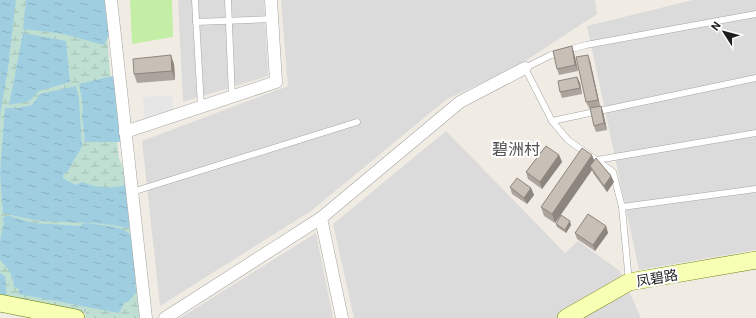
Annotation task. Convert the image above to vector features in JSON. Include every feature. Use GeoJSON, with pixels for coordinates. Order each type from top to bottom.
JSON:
{"type":"FeatureCollection","features":[{"type":"Feature","properties":{"kind":"main road","name":"凤碧路"},"geometry":{"type":"LineString","coordinates":[[566,318],[629,282],[756,260]]}},
{"type":"Feature","properties":{"kind":"main road"},"geometry":{"type":"LineString","coordinates":[[0,303],[76,318]]}},
{"type":"Feature","properties":{"kind":"street"},"geometry":{"type":"LineString","coordinates":[[111,0],[146,318]]}},
{"type":"Feature","properties":{"kind":"street"},"geometry":{"type":"LineString","coordinates":[[125,132],[276,82],[271,0]]}},
{"type":"Feature","properties":{"kind":"street"},"geometry":{"type":"LineString","coordinates":[[165,318],[321,218],[460,102],[525,68]]}},
{"type":"Feature","properties":{"kind":"street"},"geometry":{"type":"LineString","coordinates":[[321,218],[342,318]]}},
{"type":"Feature","properties":{"kind":"lane"},"geometry":{"type":"LineString","coordinates":[[195,0],[201,107]]}},
{"type":"Feature","properties":{"kind":"lane"},"geometry":{"type":"LineString","coordinates":[[228,0],[232,97]]}},
{"type":"Feature","properties":{"kind":"lane"},"geometry":{"type":"LineString","coordinates":[[629,282],[622,207],[613,172],[568,140],[552,121],[525,68],[551,55],[586,45],[756,14]]}},
{"type":"Feature","properties":{"kind":"lane"},"geometry":{"type":"LineString","coordinates":[[196,22],[272,19]]}},
{"type":"Feature","properties":{"kind":"lane"},"geometry":{"type":"LineString","coordinates":[[552,121],[756,78]]}},
{"type":"Feature","properties":{"kind":"lane"},"geometry":{"type":"LineString","coordinates":[[132,192],[357,122]]}},
{"type":"Feature","properties":{"kind":"lane"},"geometry":{"type":"LineString","coordinates":[[597,160],[756,133]]}},
{"type":"Feature","properties":{"kind":"lane"},"geometry":{"type":"LineString","coordinates":[[622,207],[756,188]]}},
{"type":"Feature","properties":{"kind":"shaded area"},"geometry":{"type":"Polygon","coordinates":[[[178,0],[264,0],[268,76],[183,102],[178,0]]]}},
{"type":"Feature","properties":{"kind":"shaded area"},"geometry":{"type":"Polygon","coordinates":[[[281,0],[595,0],[597,14],[513,69],[447,99],[311,211],[160,306],[142,141],[288,86],[281,0]]]}},
{"type":"Feature","properties":{"kind":"shaded area"},"geometry":{"type":"Polygon","coordinates":[[[693,0],[756,0],[756,250],[639,270],[587,26],[693,0]]]}},
{"type":"Feature","properties":{"kind":"shaded area"},"geometry":{"type":"Polygon","coordinates":[[[172,95],[174,112],[145,120],[143,97],[172,95]]]}},
{"type":"Feature","properties":{"kind":"shaded area"},"geometry":{"type":"Polygon","coordinates":[[[446,131],[565,253],[578,241],[620,271],[641,318],[354,318],[333,224],[446,131]]]}},
{"type":"Feature","properties":{"kind":"shaded area"},"geometry":{"type":"Polygon","coordinates":[[[316,233],[333,318],[180,318],[316,233]]]}},
{"type":"Feature","properties":{"kind":"green space"},"geometry":{"type":"Polygon","coordinates":[[[0,0],[105,0],[109,60],[119,158],[137,201],[150,294],[141,318],[85,318],[86,313],[36,303],[0,299],[0,0]]]}},
{"type":"Feature","properties":{"kind":"green space"},"geometry":{"type":"Polygon","coordinates":[[[130,0],[172,0],[173,37],[132,44],[130,0]]]}},
{"type":"Feature","properties":{"kind":"water"},"geometry":{"type":"Polygon","coordinates":[[[0,0],[16,0],[8,68],[0,116],[0,0]]]}},
{"type":"Feature","properties":{"kind":"water"},"geometry":{"type":"Polygon","coordinates":[[[26,0],[104,0],[109,36],[103,45],[64,34],[23,29],[26,0]]]}},
{"type":"Feature","properties":{"kind":"water"},"geometry":{"type":"Polygon","coordinates":[[[23,33],[66,41],[70,82],[39,91],[29,101],[9,105],[23,33]]]}},
{"type":"Feature","properties":{"kind":"water"},"geometry":{"type":"Polygon","coordinates":[[[113,76],[123,140],[120,142],[85,142],[82,116],[83,106],[79,84],[113,76]]]}},
{"type":"Feature","properties":{"kind":"water"},"geometry":{"type":"Polygon","coordinates":[[[76,86],[79,99],[82,146],[68,171],[63,175],[63,178],[76,185],[82,182],[92,186],[104,187],[126,185],[131,219],[130,226],[127,228],[96,223],[54,222],[23,218],[3,213],[0,174],[5,108],[17,108],[32,105],[40,94],[76,86]]]}},
{"type":"Feature","properties":{"kind":"water"},"geometry":{"type":"Polygon","coordinates":[[[6,216],[33,223],[80,226],[84,223],[111,226],[124,230],[132,237],[136,293],[129,301],[124,303],[119,313],[19,294],[19,289],[14,287],[10,272],[0,260],[0,241],[4,223],[2,219],[6,216]]]}},
{"type":"Feature","properties":{"kind":"water"},"geometry":{"type":"Polygon","coordinates":[[[0,273],[5,276],[7,300],[0,299],[0,273]]]}},
{"type":"Feature","properties":{"kind":"building"},"geometry":{"type":"Polygon","coordinates":[[[572,46],[575,65],[557,69],[553,51],[572,46]]]}},
{"type":"Feature","properties":{"kind":"building"},"geometry":{"type":"Polygon","coordinates":[[[171,55],[172,71],[134,74],[133,59],[171,55]]]}},
{"type":"Feature","properties":{"kind":"building"},"geometry":{"type":"Polygon","coordinates":[[[588,55],[598,100],[586,102],[576,57],[588,55]]]}},
{"type":"Feature","properties":{"kind":"building"},"geometry":{"type":"Polygon","coordinates":[[[577,77],[580,88],[560,92],[558,81],[577,77]]]}},
{"type":"Feature","properties":{"kind":"building"},"geometry":{"type":"Polygon","coordinates":[[[601,106],[604,123],[594,126],[590,108],[601,106]]]}},
{"type":"Feature","properties":{"kind":"building"},"geometry":{"type":"Polygon","coordinates":[[[546,146],[559,155],[540,182],[526,172],[546,146]]]}},
{"type":"Feature","properties":{"kind":"building"},"geometry":{"type":"Polygon","coordinates":[[[582,148],[592,155],[552,214],[541,207],[582,148]]]}},
{"type":"Feature","properties":{"kind":"building"},"geometry":{"type":"Polygon","coordinates":[[[596,158],[611,176],[604,186],[590,166],[596,158]]]}},
{"type":"Feature","properties":{"kind":"building"},"geometry":{"type":"Polygon","coordinates":[[[517,178],[531,188],[524,198],[510,187],[517,178]]]}},
{"type":"Feature","properties":{"kind":"building"},"geometry":{"type":"Polygon","coordinates":[[[588,214],[606,226],[593,245],[575,233],[588,214]]]}},
{"type":"Feature","properties":{"kind":"building"},"geometry":{"type":"Polygon","coordinates":[[[561,215],[570,221],[565,230],[556,224],[561,215]]]}},
{"type":"Feature","properties":{"kind":"district","name":"碧洲村"},"geometry":{"type":"Point","coordinates":[516,149]}}]}
